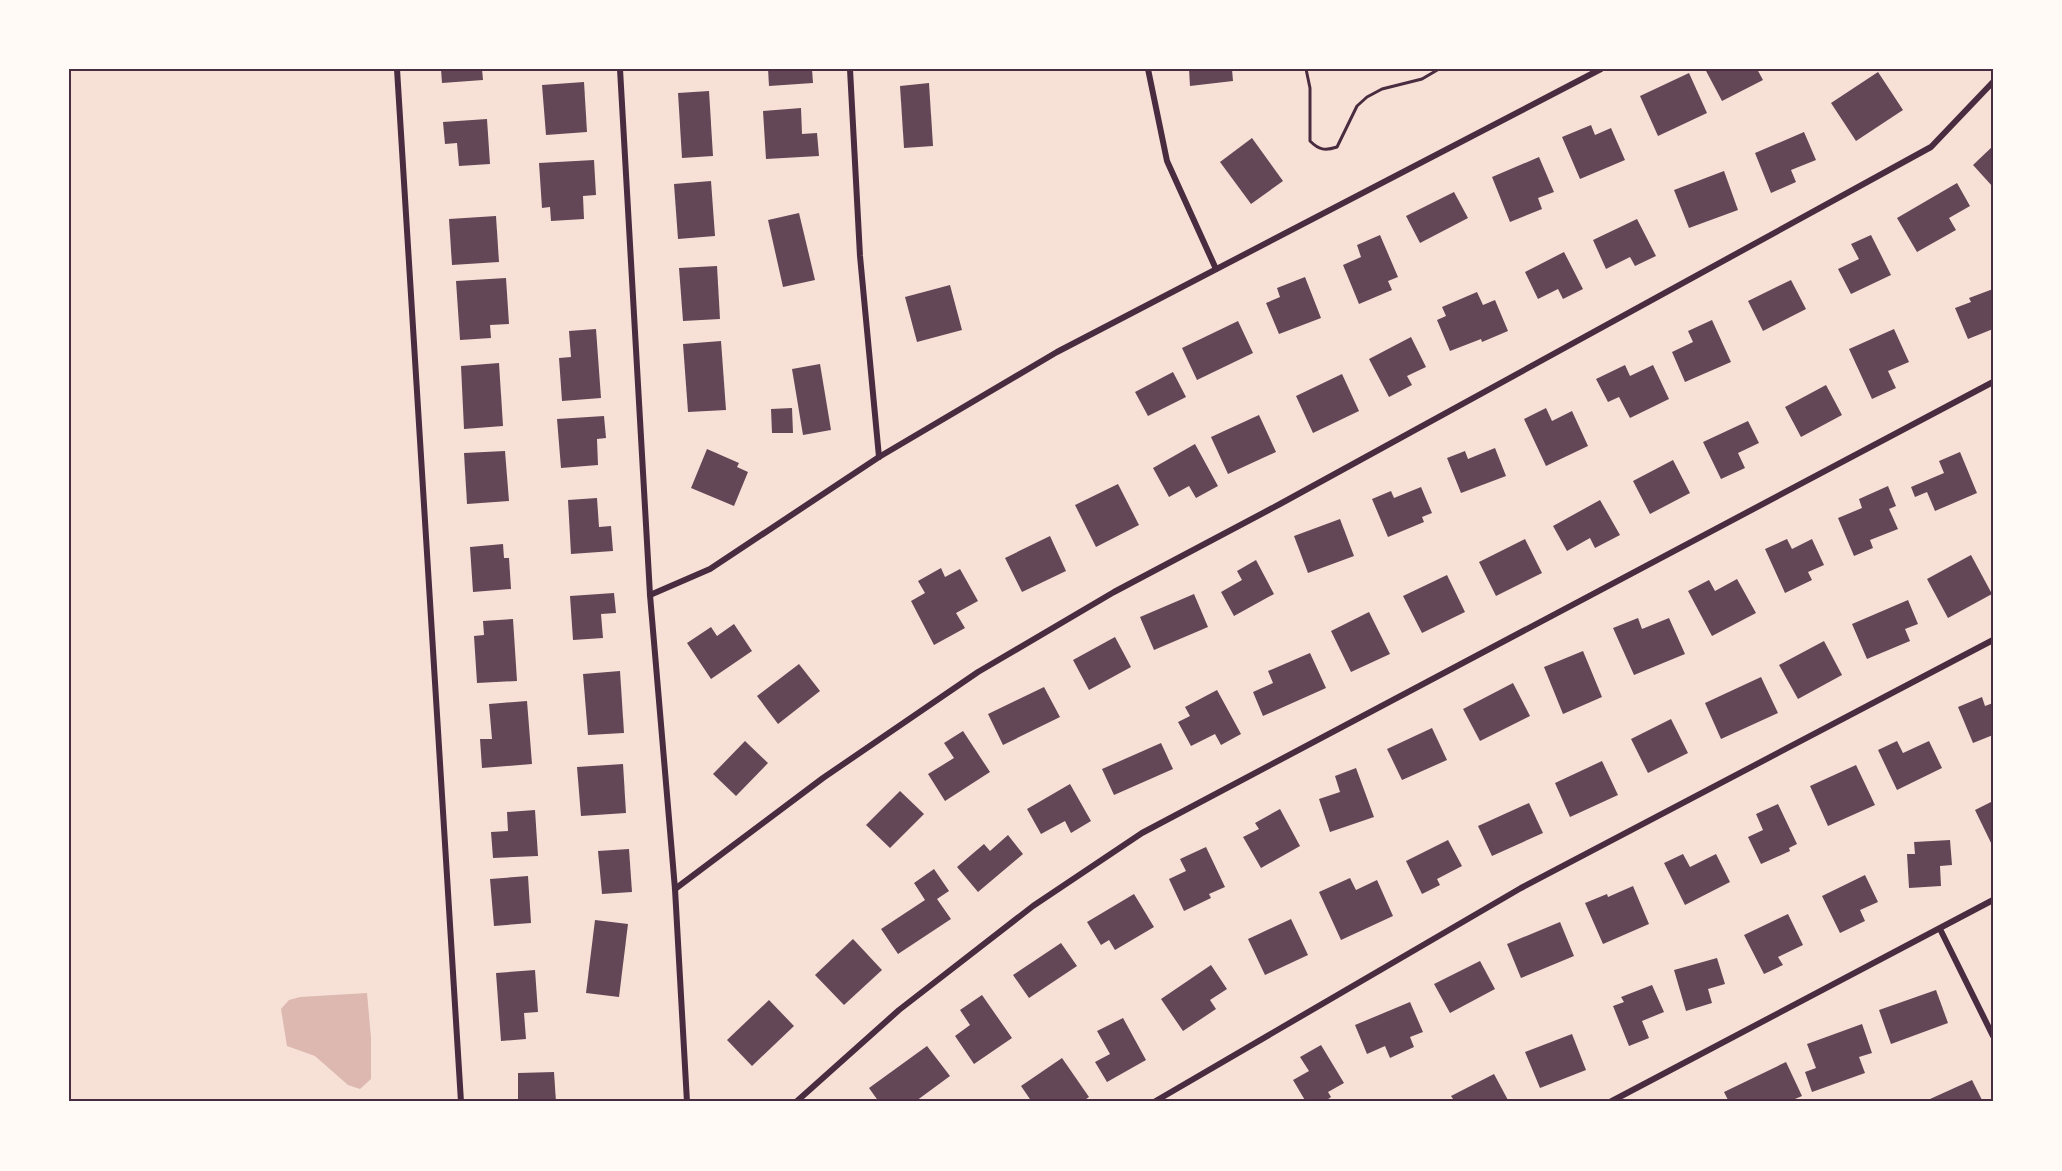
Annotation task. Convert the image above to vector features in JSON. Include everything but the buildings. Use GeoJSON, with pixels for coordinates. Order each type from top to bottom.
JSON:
{"type":"FeatureCollection","features":[{"type":"Feature","properties":{"kind":"street"},"geometry":{"type":"LineString","coordinates":[[398,69],[461,1102]]}},
{"type":"Feature","properties":{"kind":"street"},"geometry":{"type":"LineString","coordinates":[[620,69],[650,595],[675,889],[687,1102]]}},
{"type":"Feature","properties":{"kind":"street"},"geometry":{"type":"LineString","coordinates":[[850,69],[860,256],[879,457]]}},
{"type":"Feature","properties":{"kind":"street"},"geometry":{"type":"LineString","coordinates":[[1148,69],[1167,161],[1216,269]]}},
{"type":"Feature","properties":{"kind":"street"},"geometry":{"type":"LineString","coordinates":[[650,595],[710,569],[879,457],[1057,352],[1601,69]]}},
{"type":"Feature","properties":{"kind":"street"},"geometry":{"type":"LineString","coordinates":[[675,889],[823,778],[978,672],[1114,592],[1291,498],[1931,147],[1993,82]]}},
{"type":"Feature","properties":{"kind":"street"},"geometry":{"type":"LineString","coordinates":[[796,1102],[917,996],[1033,906],[1142,833],[1993,382]]}},
{"type":"Feature","properties":{"kind":"street"},"geometry":{"type":"LineString","coordinates":[[1154,1102],[1521,888],[1993,640]]}},
{"type":"Feature","properties":{"kind":"street"},"geometry":{"type":"LineString","coordinates":[[1610,1102],[1993,900]]}},
{"type":"Feature","properties":{"kind":"street"},"geometry":{"type":"LineString","coordinates":[[1940,929],[1993,1036]]}},
{"type":"Feature","properties":{"kind":"path"},"geometry":{"type":"LineString","coordinates":[[1306,69],[1310,88],[1310,141],[1316,148],[1324,150],[1337,147],[1357,106],[1367,97],[1382,89],[1422,79],[1439,69]]}},
{"type":"Feature","properties":{"kind":"shaded area"},"geometry":{"type":"Polygon","coordinates":[[[367,993],[371,1038],[371,1079],[360,1089],[348,1085],[315,1056],[287,1046],[281,1009],[289,1000],[300,997],[367,993]]]}}]}
